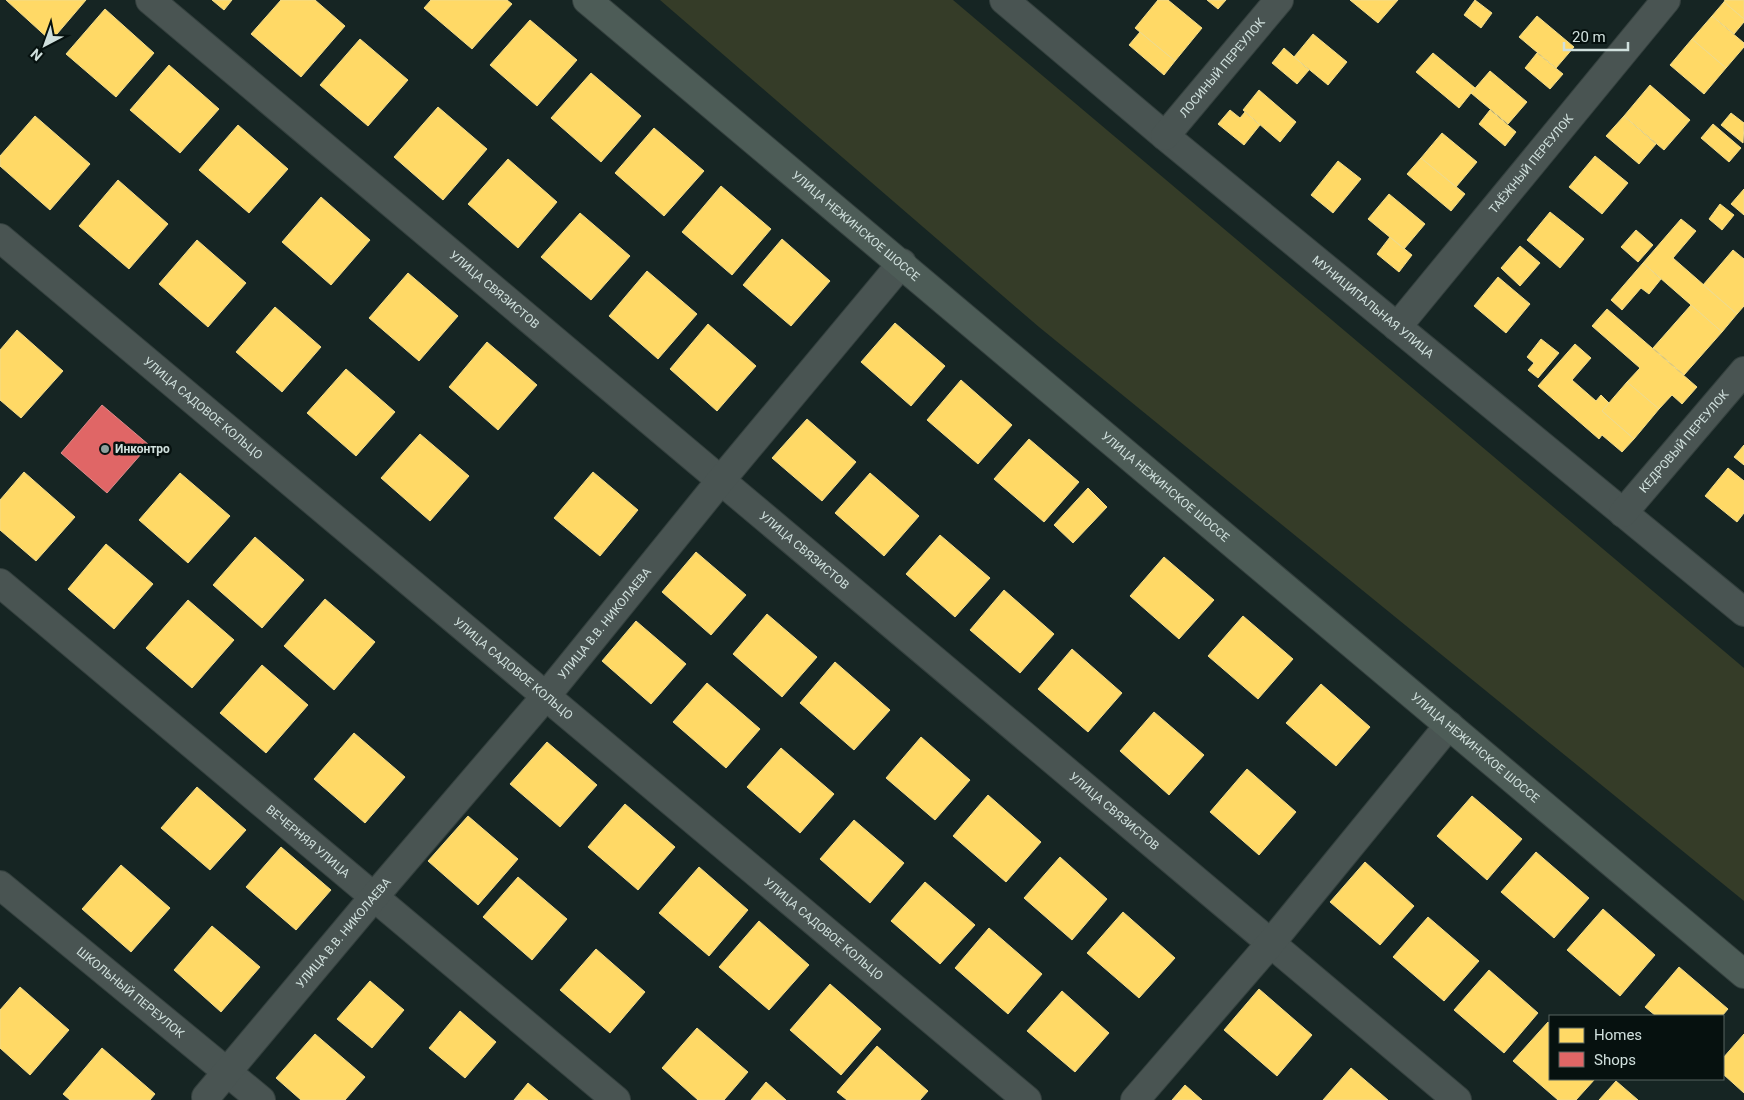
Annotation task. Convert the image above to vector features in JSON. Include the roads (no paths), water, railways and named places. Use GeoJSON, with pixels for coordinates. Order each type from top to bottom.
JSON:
{"type":"FeatureCollection","features":[{"type":"Feature","properties":{"kind":"main road","name":"УЛИЦА НЕЖИНСКОЕ ШОССЕ"},"geometry":{"type":"LineString","coordinates":[[587,0],[902,263],[1744,974]]}},
{"type":"Feature","properties":{"kind":"street","name":"УЛИЦА СВЯЗИСТОВ"},"geometry":{"type":"LineString","coordinates":[[150,0],[1457,1100]]}},
{"type":"Feature","properties":{"kind":"street","name":"МУНИЦИПАЛЬНАЯ УЛИЦА"},"geometry":{"type":"LineString","coordinates":[[1004,0],[1397,328],[1744,612]]}},
{"type":"Feature","properties":{"kind":"street","name":"ЛОСИНЫЙ ПЕРЕУЛОК"},"geometry":{"type":"LineString","coordinates":[[1165,136],[1279,0]]}},
{"type":"Feature","properties":{"kind":"street","name":"ТАЁЖНЫЙ ПЕРЕУЛОК"},"geometry":{"type":"LineString","coordinates":[[1397,328],[1666,0]]}},
{"type":"Feature","properties":{"kind":"street","name":"УЛИЦА САДОВОЕ КОЛЬЦО"},"geometry":{"type":"LineString","coordinates":[[0,238],[1027,1100]]}},
{"type":"Feature","properties":{"kind":"street","name":"УЛИЦА В.В. НИКОЛАЕВА"},"geometry":{"type":"LineString","coordinates":[[206,1097],[372,898],[546,696],[721,480],[902,263]]}},
{"type":"Feature","properties":{"kind":"street","name":"КЕДРОВЫЙ ПЕРЕУЛОК"},"geometry":{"type":"LineString","coordinates":[[1623,513],[1744,371]]}},
{"type":"Feature","properties":{"kind":"street","name":"ВЕЧЕРНЯЯ УЛИЦА"},"geometry":{"type":"LineString","coordinates":[[0,583],[372,898],[616,1100]]}},
{"type":"Feature","properties":{"kind":"street"},"geometry":{"type":"LineString","coordinates":[[1135,1100],[1270,944],[1449,725]]}},
{"type":"Feature","properties":{"kind":"street","name":"ШКОЛЬНЫЙ ПЕРЕУЛОК"},"geometry":{"type":"LineString","coordinates":[[0,885],[261,1100]]}},
{"type":"Feature","properties":{"kind":"place","name":"Инконтро"},"geometry":{"type":"Point","coordinates":[105,449]}}]}
